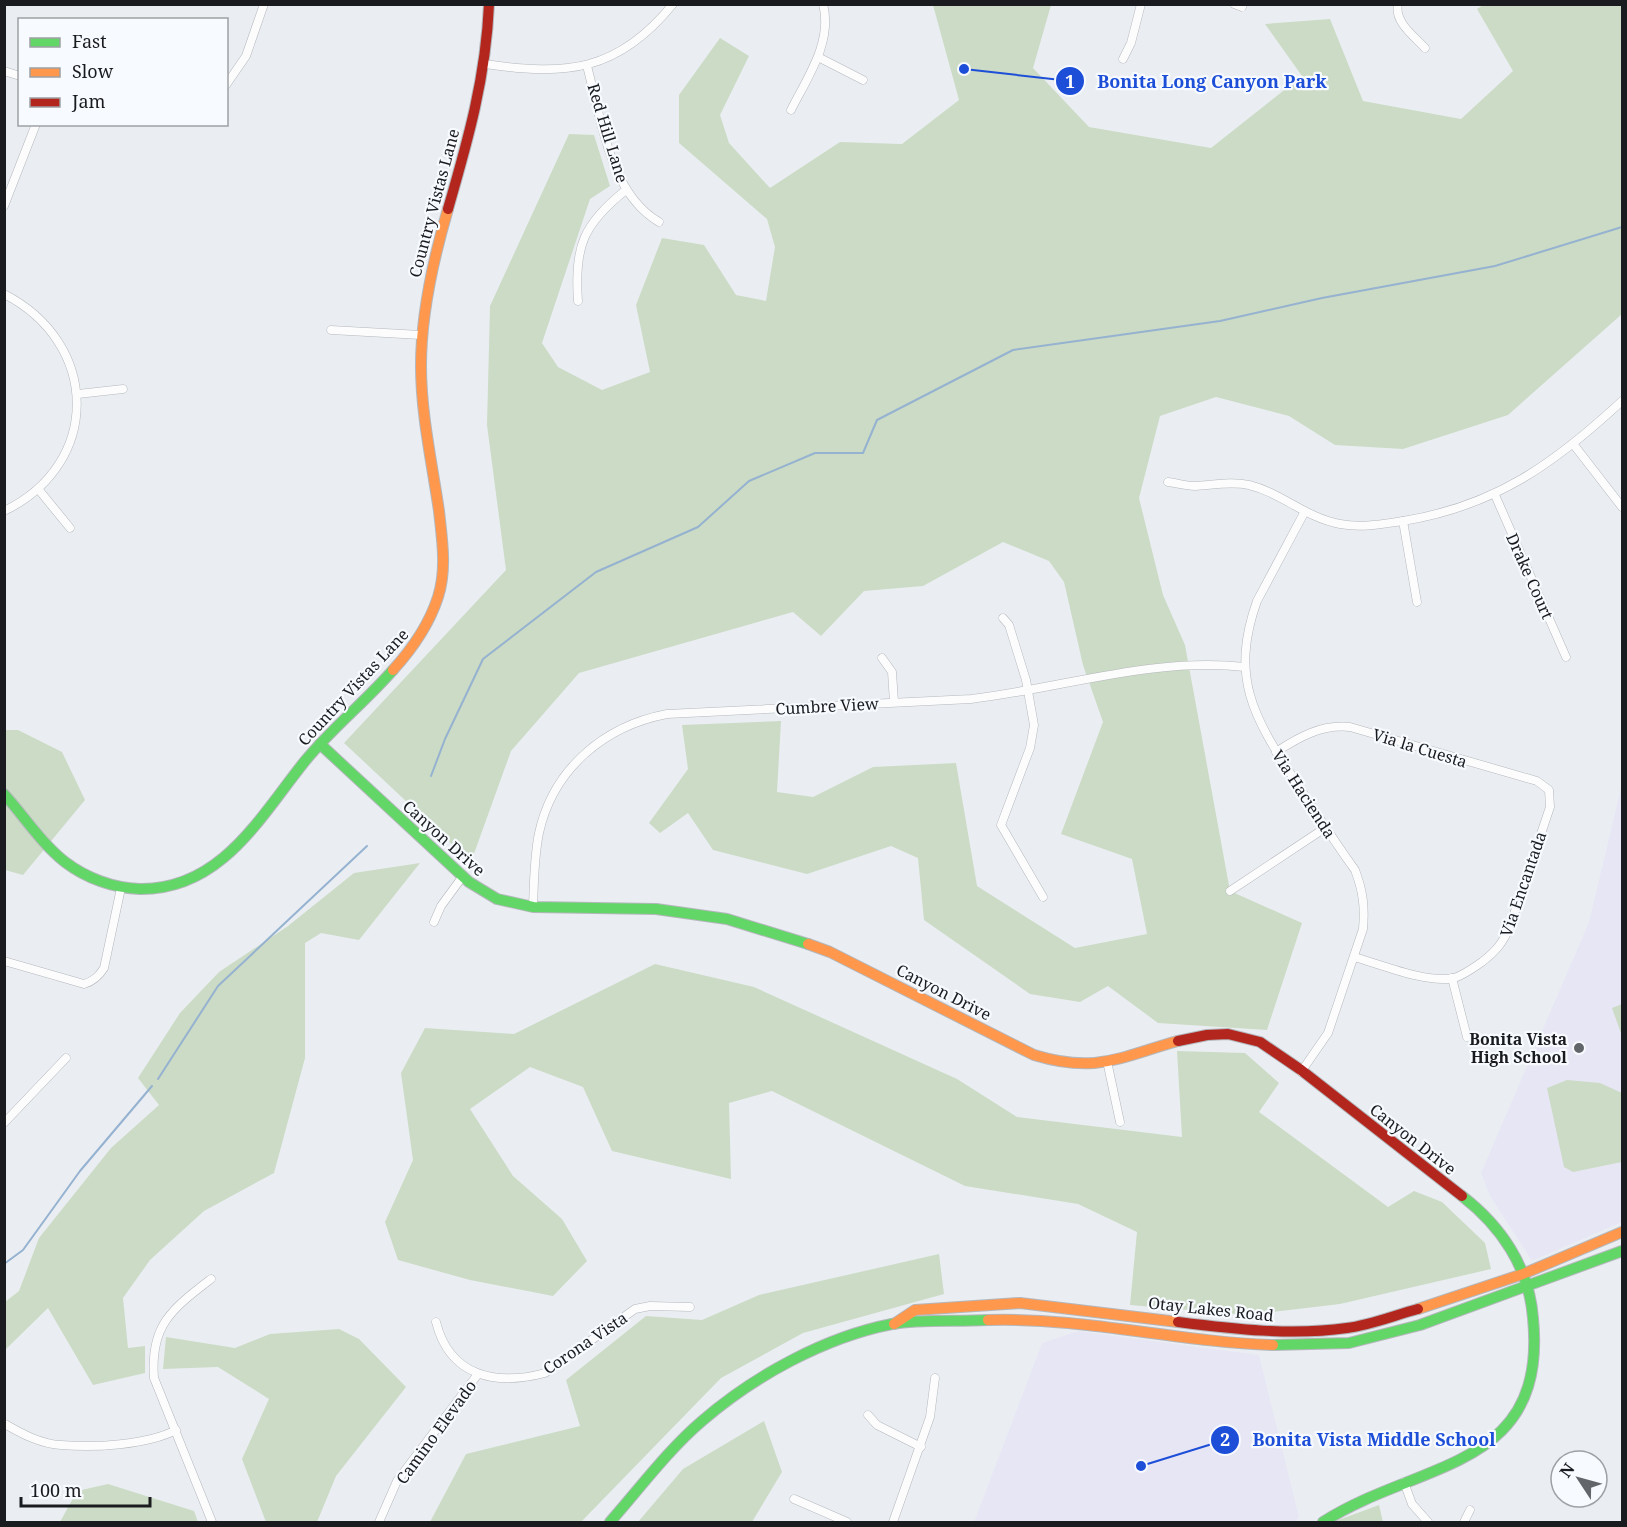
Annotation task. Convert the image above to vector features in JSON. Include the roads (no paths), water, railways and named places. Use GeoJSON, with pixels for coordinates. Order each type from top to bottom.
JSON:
{"type":"FeatureCollection","features":[{"type":"Feature","properties":{"kind":"street"},"geometry":{"type":"LineString","coordinates":[[228,82],[246,56],[264,4]]}},
{"type":"Feature","properties":{"kind":"street","name":"Country Vistas Lane"},"geometry":{"type":"LineString","coordinates":[[4,794],[68,864],[99,882],[121,888],[146,889],[171,886],[194,879],[215,866],[242,841],[320,744],[414,645],[432,616],[440,594],[444,551],[423,399],[421,335],[428,275],[468,140],[485,64],[489,4]]}},
{"type":"Feature","properties":{"kind":"street"},"geometry":{"type":"LineString","coordinates":[[485,64],[528,70],[570,69],[587,66],[628,47],[655,25],[673,4]]}},
{"type":"Feature","properties":{"kind":"street"},"geometry":{"type":"LineString","coordinates":[[791,110],[818,57],[824,36],[823,4]]}},
{"type":"Feature","properties":{"kind":"street"},"geometry":{"type":"LineString","coordinates":[[1123,59],[1131,43],[1141,4]]}},
{"type":"Feature","properties":{"kind":"street"},"geometry":{"type":"LineString","coordinates":[[1398,4],[1397,14],[1402,23],[1425,48]]}},
{"type":"Feature","properties":{"kind":"street"},"geometry":{"type":"LineString","coordinates":[[818,57],[863,80]]}},
{"type":"Feature","properties":{"kind":"street","name":"Red Hill Lane"},"geometry":{"type":"LineString","coordinates":[[587,66],[609,145],[626,190],[650,217],[658,222]]}},
{"type":"Feature","properties":{"kind":"street"},"geometry":{"type":"LineString","coordinates":[[4,206],[35,126]]}},
{"type":"Feature","properties":{"kind":"street"},"geometry":{"type":"LineString","coordinates":[[578,302],[576,270],[579,248],[593,220],[626,190]]}},
{"type":"Feature","properties":{"kind":"street"},"geometry":{"type":"LineString","coordinates":[[4,294],[35,315],[53,334],[69,362],[78,394],[75,425],[69,446],[53,474],[39,490],[4,511]]}},
{"type":"Feature","properties":{"kind":"street"},"geometry":{"type":"LineString","coordinates":[[331,330],[421,335]]}},
{"type":"Feature","properties":{"kind":"street"},"geometry":{"type":"LineString","coordinates":[[78,394],[123,389]]}},
{"type":"Feature","properties":{"kind":"street"},"geometry":{"type":"LineString","coordinates":[[1168,482],[1192,486],[1224,483],[1248,485],[1269,492],[1304,513],[1352,526],[1403,521],[1459,509],[1495,495],[1528,477],[1574,445],[1623,401]]}},
{"type":"Feature","properties":{"kind":"street"},"geometry":{"type":"LineString","coordinates":[[1574,445],[1623,507]]}},
{"type":"Feature","properties":{"kind":"street"},"geometry":{"type":"LineString","coordinates":[[39,490],[70,528]]}},
{"type":"Feature","properties":{"kind":"street","name":"Drake Court"},"geometry":{"type":"LineString","coordinates":[[1495,495],[1566,657]]}},
{"type":"Feature","properties":{"kind":"street","name":"Via Hacienda"},"geometry":{"type":"LineString","coordinates":[[1301,1072],[1328,1033],[1364,920],[1362,889],[1355,870],[1276,752],[1257,718],[1245,667],[1247,642],[1257,601],[1304,513]]}},
{"type":"Feature","properties":{"kind":"street"},"geometry":{"type":"LineString","coordinates":[[1403,521],[1417,602]]}},
{"type":"Feature","properties":{"kind":"street"},"geometry":{"type":"LineString","coordinates":[[1003,618],[1009,625],[1029,690],[1034,725],[1030,748],[1001,825],[1042,897]]}},
{"type":"Feature","properties":{"kind":"street"},"geometry":{"type":"LineString","coordinates":[[882,658],[892,672],[894,702]]}},
{"type":"Feature","properties":{"kind":"street","name":"Cumbre View"},"geometry":{"type":"LineString","coordinates":[[533,907],[538,834],[552,796],[579,758],[616,730],[641,720],[667,714],[971,699],[1089,677],[1180,665],[1245,667]]}},
{"type":"Feature","properties":{"kind":"street","name":"Via la Cuesta"},"geometry":{"type":"LineString","coordinates":[[1276,752],[1315,730],[1333,725],[1350,727],[1537,781],[1549,790],[1550,807]]}},
{"type":"Feature","properties":{"kind":"street","name":"Canyon Drive"},"geometry":{"type":"LineString","coordinates":[[320,744],[463,876],[482,892],[497,899],[533,907],[656,909],[744,923],[826,950],[1034,1055],[1061,1063],[1084,1065],[1107,1061],[1179,1039],[1224,1033],[1260,1042],[1301,1072],[1491,1220],[1523,1274],[1536,1329],[1536,1351],[1529,1387],[1518,1413],[1498,1436],[1470,1455],[1346,1506],[1323,1522]]}},
{"type":"Feature","properties":{"kind":"street","name":"Via Encantada"},"geometry":{"type":"LineString","coordinates":[[1452,978],[1471,970],[1504,942],[1550,807]]}},
{"type":"Feature","properties":{"kind":"street"},"geometry":{"type":"LineString","coordinates":[[1230,891],[1325,828]]}},
{"type":"Feature","properties":{"kind":"street"},"geometry":{"type":"LineString","coordinates":[[434,922],[441,906],[463,876]]}},
{"type":"Feature","properties":{"kind":"street"},"geometry":{"type":"LineString","coordinates":[[4,961],[84,984],[90,983],[100,976],[104,968],[121,888]]}},
{"type":"Feature","properties":{"kind":"street"},"geometry":{"type":"LineString","coordinates":[[1354,957],[1405,972],[1452,978],[1467,1037]]}},
{"type":"Feature","properties":{"kind":"street"},"geometry":{"type":"LineString","coordinates":[[4,1123],[66,1058]]}},
{"type":"Feature","properties":{"kind":"street"},"geometry":{"type":"LineString","coordinates":[[1107,1061],[1120,1122]]}},
{"type":"Feature","properties":{"kind":"street","name":"Otay Lakes Road"},"geometry":{"type":"LineString","coordinates":[[894,1324],[915,1310],[962,1305],[1020,1303],[1078,1308],[1233,1329],[1293,1331],[1348,1328],[1418,1310],[1523,1274],[1623,1232]]}},
{"type":"Feature","properties":{"kind":"street","name":"Otay Lakes Road"},"geometry":{"type":"LineString","coordinates":[[610,1522],[677,1445],[739,1393],[791,1362],[847,1336],[894,1324],[1023,1319],[1074,1322],[1230,1344],[1295,1346],[1349,1343],[1420,1325],[1527,1288],[1623,1251]]}},
{"type":"Feature","properties":{"kind":"street"},"geometry":{"type":"LineString","coordinates":[[211,1279],[169,1314],[155,1343],[154,1378],[212,1522]]}},
{"type":"Feature","properties":{"kind":"street","name":"Corona Vista"},"geometry":{"type":"LineString","coordinates":[[436,1322],[441,1341],[454,1358],[478,1374],[489,1377],[528,1377],[545,1372],[635,1309],[650,1306],[690,1307]]}},
{"type":"Feature","properties":{"kind":"street","name":"Camino Elevado"},"geometry":{"type":"LineString","coordinates":[[379,1522],[398,1481],[478,1374]]}},
{"type":"Feature","properties":{"kind":"street"},"geometry":{"type":"LineString","coordinates":[[893,1522],[930,1417],[935,1378]]}},
{"type":"Feature","properties":{"kind":"street"},"geometry":{"type":"LineString","coordinates":[[868,1415],[877,1425],[921,1447]]}},
{"type":"Feature","properties":{"kind":"street"},"geometry":{"type":"LineString","coordinates":[[5,1424],[36,1439],[61,1445],[131,1443],[166,1435],[176,1430]]}},
{"type":"Feature","properties":{"kind":"street"},"geometry":{"type":"LineString","coordinates":[[1404,1482],[1412,1504],[1428,1522]]}},
{"type":"Feature","properties":{"kind":"street"},"geometry":{"type":"LineString","coordinates":[[794,1499],[847,1522]]}},
{"type":"Feature","properties":{"kind":"street"},"geometry":{"type":"LineString","coordinates":[[1464,1522],[1470,1510]]}},
{"type":"Feature","properties":{"kind":"waterway"},"geometry":{"type":"LineString","coordinates":[[431,776],[445,739],[483,659],[596,572],[698,527],[749,481],[815,453],[863,453],[877,420],[1013,350],[1220,321],[1322,298],[1495,266],[1622,227]]}},
{"type":"Feature","properties":{"kind":"waterway"},"geometry":{"type":"LineString","coordinates":[[158,1079],[218,986],[367,846]]}},
{"type":"Feature","properties":{"kind":"waterway"},"geometry":{"type":"LineString","coordinates":[[4,1264],[23,1250],[80,1171],[152,1086]]}},
{"type":"Feature","properties":{"kind":"place","name":"Bonita Long Canyon Park"},"geometry":{"type":"Point","coordinates":[964,69]}},
{"type":"Feature","properties":{"kind":"place","name":"Bonita Vista High School"},"geometry":{"type":"Point","coordinates":[1579,1048]}},
{"type":"Feature","properties":{"kind":"place","name":"Bonita Vista Middle School"},"geometry":{"type":"Point","coordinates":[1141,1466]}}]}
